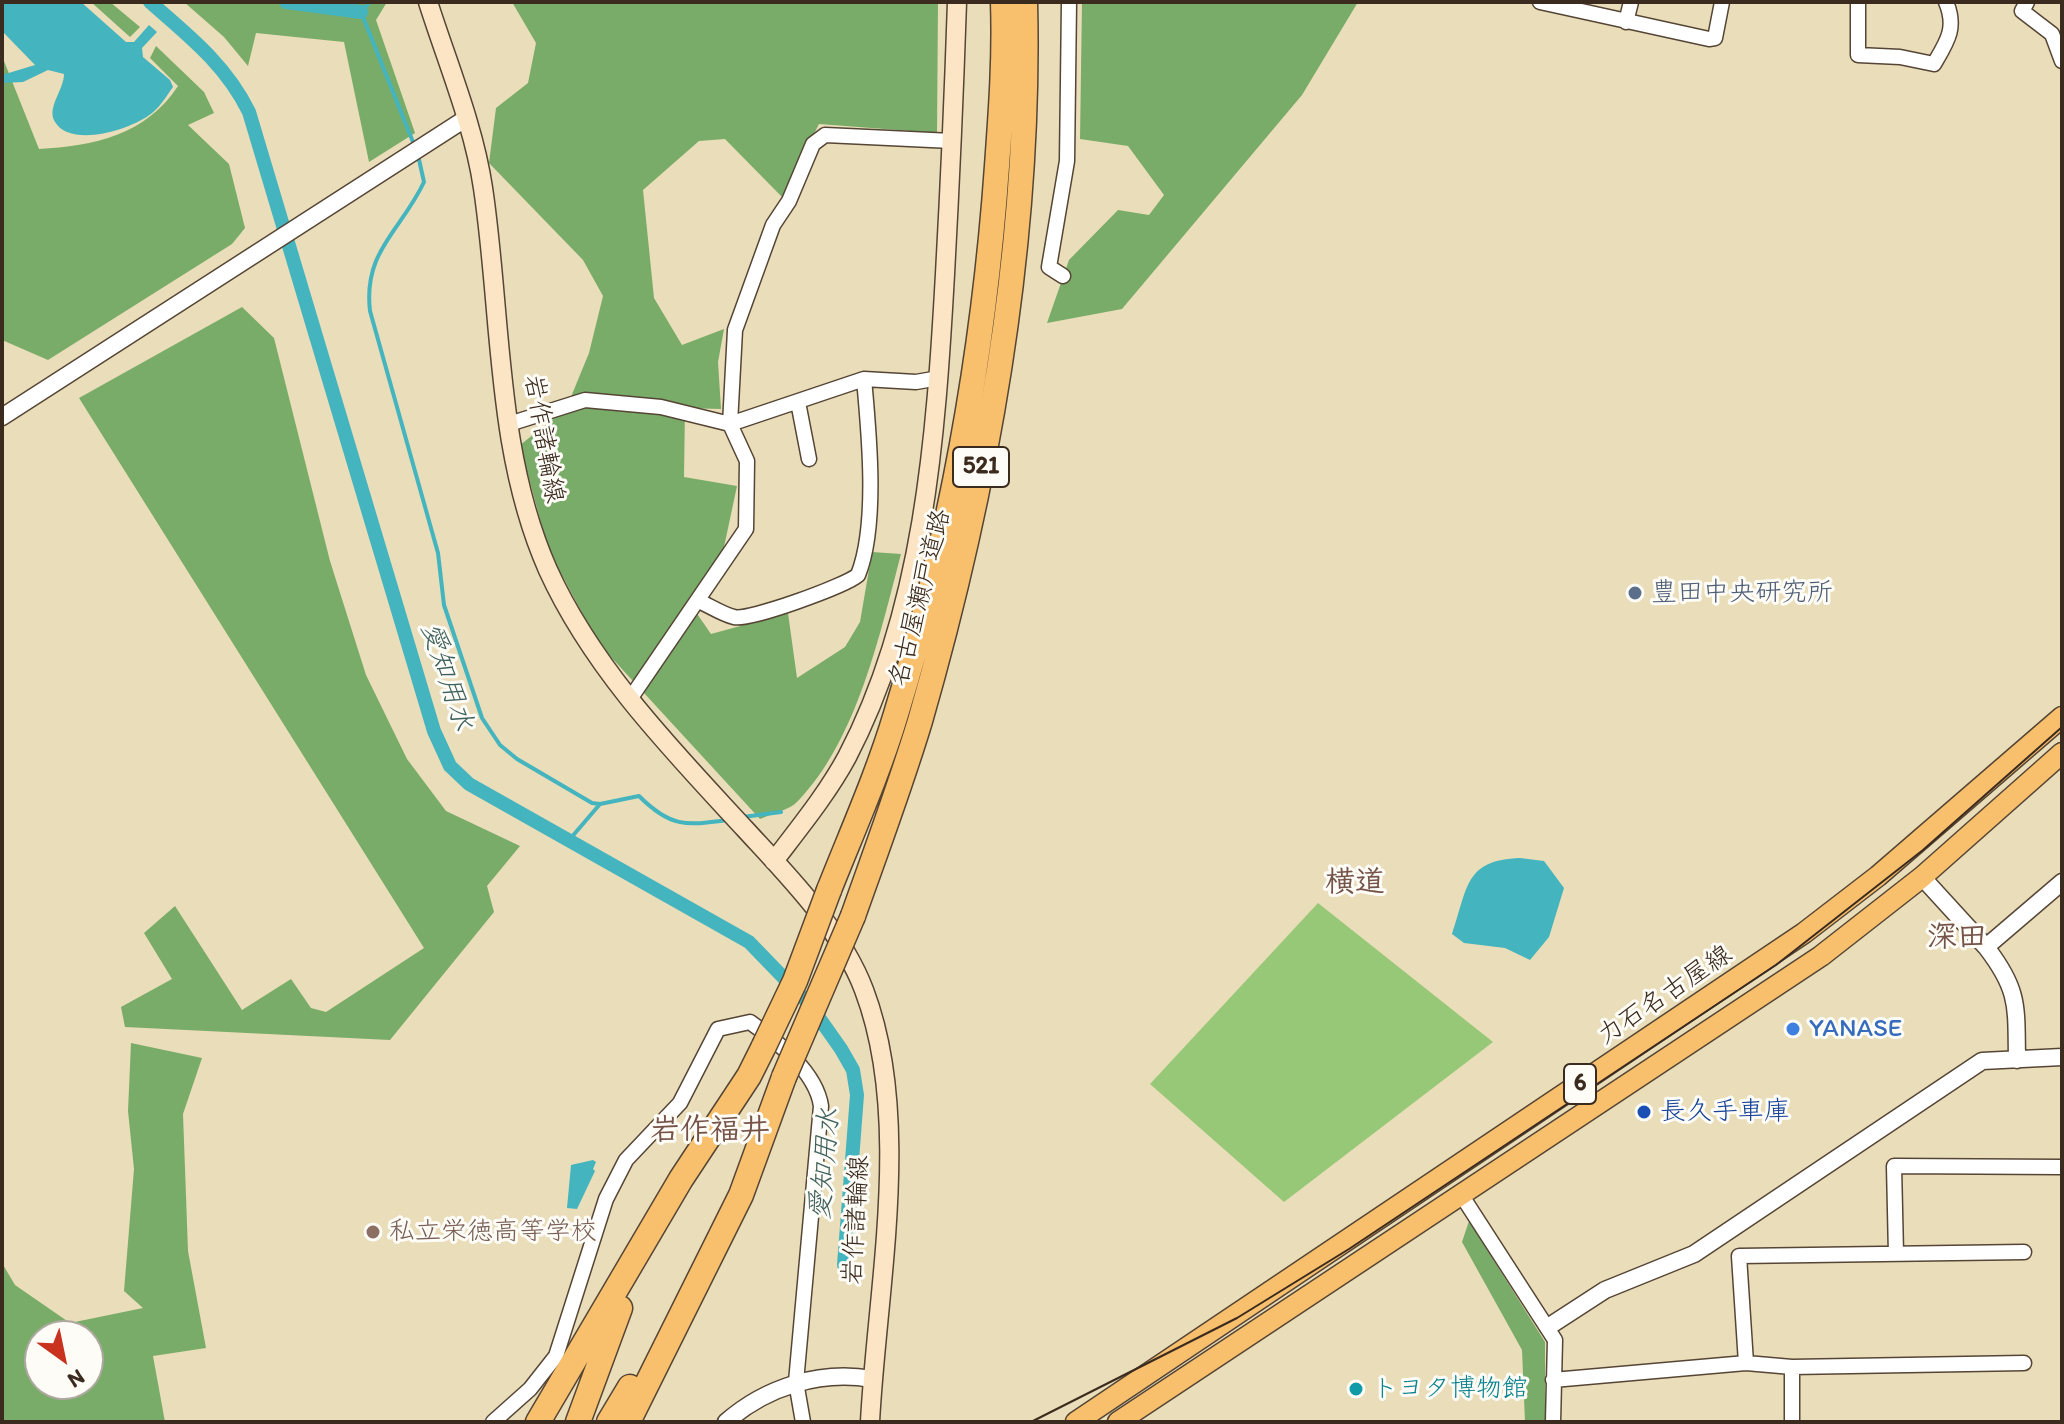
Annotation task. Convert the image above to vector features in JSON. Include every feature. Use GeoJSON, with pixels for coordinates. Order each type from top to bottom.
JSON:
{"type":"FeatureCollection","features":[{"type":"Feature","properties":{"kind":"highway","name":"名古屋瀬戸道路"},"geometry":{"type":"LineString","coordinates":[[645,1245],[698,1151],[749,1076],[795,981],[896,716],[926,609],[977,355],[992,230],[1002,97],[1003,2]]}},
{"type":"Feature","properties":{"kind":"highway","name":"名古屋瀬戸道路"},"geometry":{"type":"LineString","coordinates":[[700,1273],[741,1195],[781,1083],[853,916],[919,722],[979,478],[1017,232],[1027,96],[1025,2]]}},
{"type":"Feature","properties":{"kind":"highway"},"geometry":{"type":"LineString","coordinates":[[538,1422],[645,1245]]}},
{"type":"Feature","properties":{"kind":"highway"},"geometry":{"type":"LineString","coordinates":[[578,1422],[645,1245]]}},
{"type":"Feature","properties":{"kind":"highway"},"geometry":{"type":"LineString","coordinates":[[609,1422],[700,1273]]}},
{"type":"Feature","properties":{"kind":"highway"},"geometry":{"type":"LineString","coordinates":[[628,1422],[700,1273]]}},
{"type":"Feature","properties":{"kind":"main road","name":"岩作諸輪線"},"geometry":{"type":"LineString","coordinates":[[428,2],[482,182],[509,424],[526,509],[548,570],[592,649],[630,699],[774,861],[838,941],[864,989],[878,1040],[888,1109],[887,1195],[870,1422]]}},
{"type":"Feature","properties":{"kind":"main road"},"geometry":{"type":"LineString","coordinates":[[774,861],[847,757],[880,679],[911,570],[930,465],[939,378],[957,2]]}},
{"type":"Feature","properties":{"kind":"main road","name":"力石名古屋線"},"geometry":{"type":"LineString","coordinates":[[1076,1422],[1804,933],[1878,876],[2062,717]]}},
{"type":"Feature","properties":{"kind":"main road","name":"力石名古屋線"},"geometry":{"type":"LineString","coordinates":[[1118,1422],[1821,956],[1922,877],[2062,753]]}},
{"type":"Feature","properties":{"kind":"street"},"geometry":{"type":"LineString","coordinates":[[1063,276],[1049,267],[1067,161],[1069,2]]}},
{"type":"Feature","properties":{"kind":"street"},"geometry":{"type":"LineString","coordinates":[[1540,2],[1709,39],[1715,38],[1722,2]]}},
{"type":"Feature","properties":{"kind":"street"},"geometry":{"type":"LineString","coordinates":[[1626,22],[1631,2]]}},
{"type":"Feature","properties":{"kind":"street"},"geometry":{"type":"LineString","coordinates":[[1858,2],[1858,55],[1900,57],[1934,64],[1951,35],[1946,2]]}},
{"type":"Feature","properties":{"kind":"street"},"geometry":{"type":"LineString","coordinates":[[2027,2],[2022,11],[2052,34],[2062,61]]}},
{"type":"Feature","properties":{"kind":"street"},"geometry":{"type":"LineString","coordinates":[[2,417],[465,119]]}},
{"type":"Feature","properties":{"kind":"street"},"geometry":{"type":"LineString","coordinates":[[630,699],[746,529],[747,461],[730,424],[735,330],[773,225],[789,201],[818,138],[825,135],[952,141]]}},
{"type":"Feature","properties":{"kind":"street"},"geometry":{"type":"LineString","coordinates":[[509,424],[585,400],[661,407],[730,424],[864,379],[916,382],[939,378]]}},
{"type":"Feature","properties":{"kind":"street"},"geometry":{"type":"LineString","coordinates":[[699,601],[734,617],[742,617],[782,606],[858,575],[869,478],[864,379]]}},
{"type":"Feature","properties":{"kind":"street"},"geometry":{"type":"LineString","coordinates":[[798,402],[809,459]]}},
{"type":"Feature","properties":{"kind":"street"},"geometry":{"type":"LineString","coordinates":[[1922,877],[2006,972],[2015,999],[2017,1060]]}},
{"type":"Feature","properties":{"kind":"street"},"geometry":{"type":"LineString","coordinates":[[1986,947],[2062,882]]}},
{"type":"Feature","properties":{"kind":"street"},"geometry":{"type":"LineString","coordinates":[[493,1422],[530,1389],[556,1356],[591,1240],[626,1160],[680,1103],[718,1029],[750,1022],[773,1040],[818,1088],[821,1106],[796,1382],[803,1422]]}},
{"type":"Feature","properties":{"kind":"street"},"geometry":{"type":"LineString","coordinates":[[1548,1327],[1605,1290],[1694,1254],[1982,1061],[2062,1057]]}},
{"type":"Feature","properties":{"kind":"street"},"geometry":{"type":"LineString","coordinates":[[1896,1254],[1894,1166],[2062,1167]]}},
{"type":"Feature","properties":{"kind":"street"},"geometry":{"type":"LineString","coordinates":[[1462,1196],[1555,1340],[1553,1422]]}},
{"type":"Feature","properties":{"kind":"street"},"geometry":{"type":"LineString","coordinates":[[1746,1363],[1739,1256],[2024,1252]]}},
{"type":"Feature","properties":{"kind":"street"},"geometry":{"type":"LineString","coordinates":[[1553,1380],[1746,1363],[1792,1367],[2024,1363]]}},
{"type":"Feature","properties":{"kind":"street"},"geometry":{"type":"LineString","coordinates":[[1792,1367],[1792,1422]]}},
{"type":"Feature","properties":{"kind":"street"},"geometry":{"type":"LineString","coordinates":[[726,1422],[796,1382],[847,1375],[872,1379]]}},
{"type":"Feature","properties":{"kind":"green space"},"geometry":{"type":"Polygon","coordinates":[[[91,2],[110,2],[140,27],[130,37],[91,2]]]}},
{"type":"Feature","properties":{"kind":"green space"},"geometry":{"type":"Polygon","coordinates":[[[184,2],[387,2],[376,20],[415,133],[369,162],[344,42],[256,33],[248,66],[224,37],[184,2]]]}},
{"type":"Feature","properties":{"kind":"green space"},"geometry":{"type":"Polygon","coordinates":[[[512,2],[938,2],[937,133],[819,124],[782,197],[725,139],[699,141],[643,190],[654,298],[682,345],[724,329],[718,362],[721,409],[685,408],[684,477],[737,486],[721,561],[691,605],[711,634],[788,613],[797,678],[845,647],[860,622],[872,552],[901,554],[864,685],[836,748],[819,776],[795,804],[760,819],[598,643],[548,549],[520,445],[566,409],[589,353],[603,296],[583,260],[489,163],[496,108],[528,83],[536,43],[512,2]]]}},
{"type":"Feature","properties":{"kind":"green space"},"geometry":{"type":"Polygon","coordinates":[[[1082,2],[1358,2],[1302,95],[1122,309],[1047,323],[1069,260],[1118,210],[1149,215],[1164,195],[1128,146],[1080,139],[1082,2]]]}},
{"type":"Feature","properties":{"kind":"green space"},"geometry":{"type":"Polygon","coordinates":[[[156,46],[204,92],[214,113],[188,125],[229,164],[245,228],[232,244],[48,360],[2,340],[2,56],[39,149],[99,141],[134,127],[151,116],[178,86],[150,58],[156,46]]]}},
{"type":"Feature","properties":{"kind":"green space"},"geometry":{"type":"Polygon","coordinates":[[[242,307],[274,338],[330,561],[366,675],[407,759],[446,811],[520,846],[487,886],[494,912],[390,1040],[125,1027],[121,1007],[172,979],[144,933],[175,906],[242,1010],[291,979],[311,1008],[326,1012],[424,948],[79,398],[242,307]]]}},
{"type":"Feature","properties":{"kind":"green space"},"geometry":{"type":"Polygon","coordinates":[[[1318,903],[1493,1042],[1284,1202],[1150,1084],[1318,903]]]}},
{"type":"Feature","properties":{"kind":"green space"},"geometry":{"type":"Polygon","coordinates":[[[131,1043],[202,1058],[183,1114],[188,1251],[206,1348],[153,1356],[165,1422],[2,1422],[2,1263],[15,1285],[66,1320],[24,1320],[24,1400],[104,1400],[104,1320],[85,1320],[143,1308],[124,1291],[134,1169],[128,1111],[131,1043]]]}},
{"type":"Feature","properties":{"kind":"green space"},"geometry":{"type":"Polygon","coordinates":[[[1469,1221],[1545,1342],[1545,1422],[1525,1422],[1522,1350],[1462,1242],[1469,1221]]]}},
{"type":"Feature","properties":{"kind":"water"},"geometry":{"type":"Polygon","coordinates":[[[2,2],[81,2],[126,42],[134,42],[149,25],[157,32],[142,48],[143,57],[170,80],[173,87],[152,113],[127,126],[86,135],[63,130],[55,122],[53,111],[64,74],[48,70],[23,82],[2,83],[2,75],[35,65],[2,31],[2,2]]]}},
{"type":"Feature","properties":{"kind":"water"},"geometry":{"type":"Polygon","coordinates":[[[1520,858],[1544,861],[1564,888],[1549,937],[1530,960],[1505,948],[1464,943],[1452,934],[1466,890],[1478,871],[1488,864],[1520,858]]]}},
{"type":"Feature","properties":{"kind":"water"},"geometry":{"type":"Polygon","coordinates":[[[596,1162],[595,1171],[577,1209],[567,1208],[571,1165],[596,1162]]]}},
{"type":"Feature","properties":{"kind":"waterway","name":"愛知用水"},"geometry":{"type":"LineString","coordinates":[[150,2],[218,66],[249,112],[434,731],[450,766],[469,784],[749,942],[810,1005],[853,1070],[857,1095],[844,1265]]}},
{"type":"Feature","properties":{"kind":"waterway"},"geometry":{"type":"LineString","coordinates":[[286,2],[361,12]]}},
{"type":"Feature","properties":{"kind":"waterway"},"geometry":{"type":"LineString","coordinates":[[370,2],[361,12],[415,147]]}},
{"type":"Feature","properties":{"kind":"waterway"},"geometry":{"type":"LineString","coordinates":[[418,155],[424,182],[378,257],[369,290],[370,311],[438,553],[444,605],[482,718],[500,745],[517,759],[592,803],[639,796],[660,814],[679,822],[727,820]]}},
{"type":"Feature","properties":{"kind":"waterway"},"geometry":{"type":"LineString","coordinates":[[570,839],[600,804]]}},
{"type":"Feature","properties":{"kind":"waterway"},"geometry":{"type":"LineString","coordinates":[[743,817],[781,812]]}},
{"type":"Feature","properties":{"kind":"tram line"},"geometry":{"type":"LineString","coordinates":[[1031,1422],[1237,1318],[1349,1249],[1776,965],[1923,850],[2062,727]]}},
{"type":"Feature","properties":{"kind":"place","name":"豊田中央研究所"},"geometry":{"type":"Point","coordinates":[1635,593]}},
{"type":"Feature","properties":{"kind":"place","name":"YANASE"},"geometry":{"type":"Point","coordinates":[1793,1029]}},
{"type":"Feature","properties":{"kind":"place","name":"長久手車庫"},"geometry":{"type":"Point","coordinates":[1644,1112]}},
{"type":"Feature","properties":{"kind":"place","name":"私立栄徳高等学校"},"geometry":{"type":"Point","coordinates":[373,1232]}},
{"type":"Feature","properties":{"kind":"place","name":"トヨタ博物館"},"geometry":{"type":"Point","coordinates":[1356,1389]}},
{"type":"Feature","properties":{"kind":"district","name":"横道"},"geometry":{"type":"Point","coordinates":[1355,883]}},
{"type":"Feature","properties":{"kind":"district","name":"深田"},"geometry":{"type":"Point","coordinates":[1957,938]}},
{"type":"Feature","properties":{"kind":"district","name":"岩作福井"},"geometry":{"type":"Point","coordinates":[710,1131]}}]}
